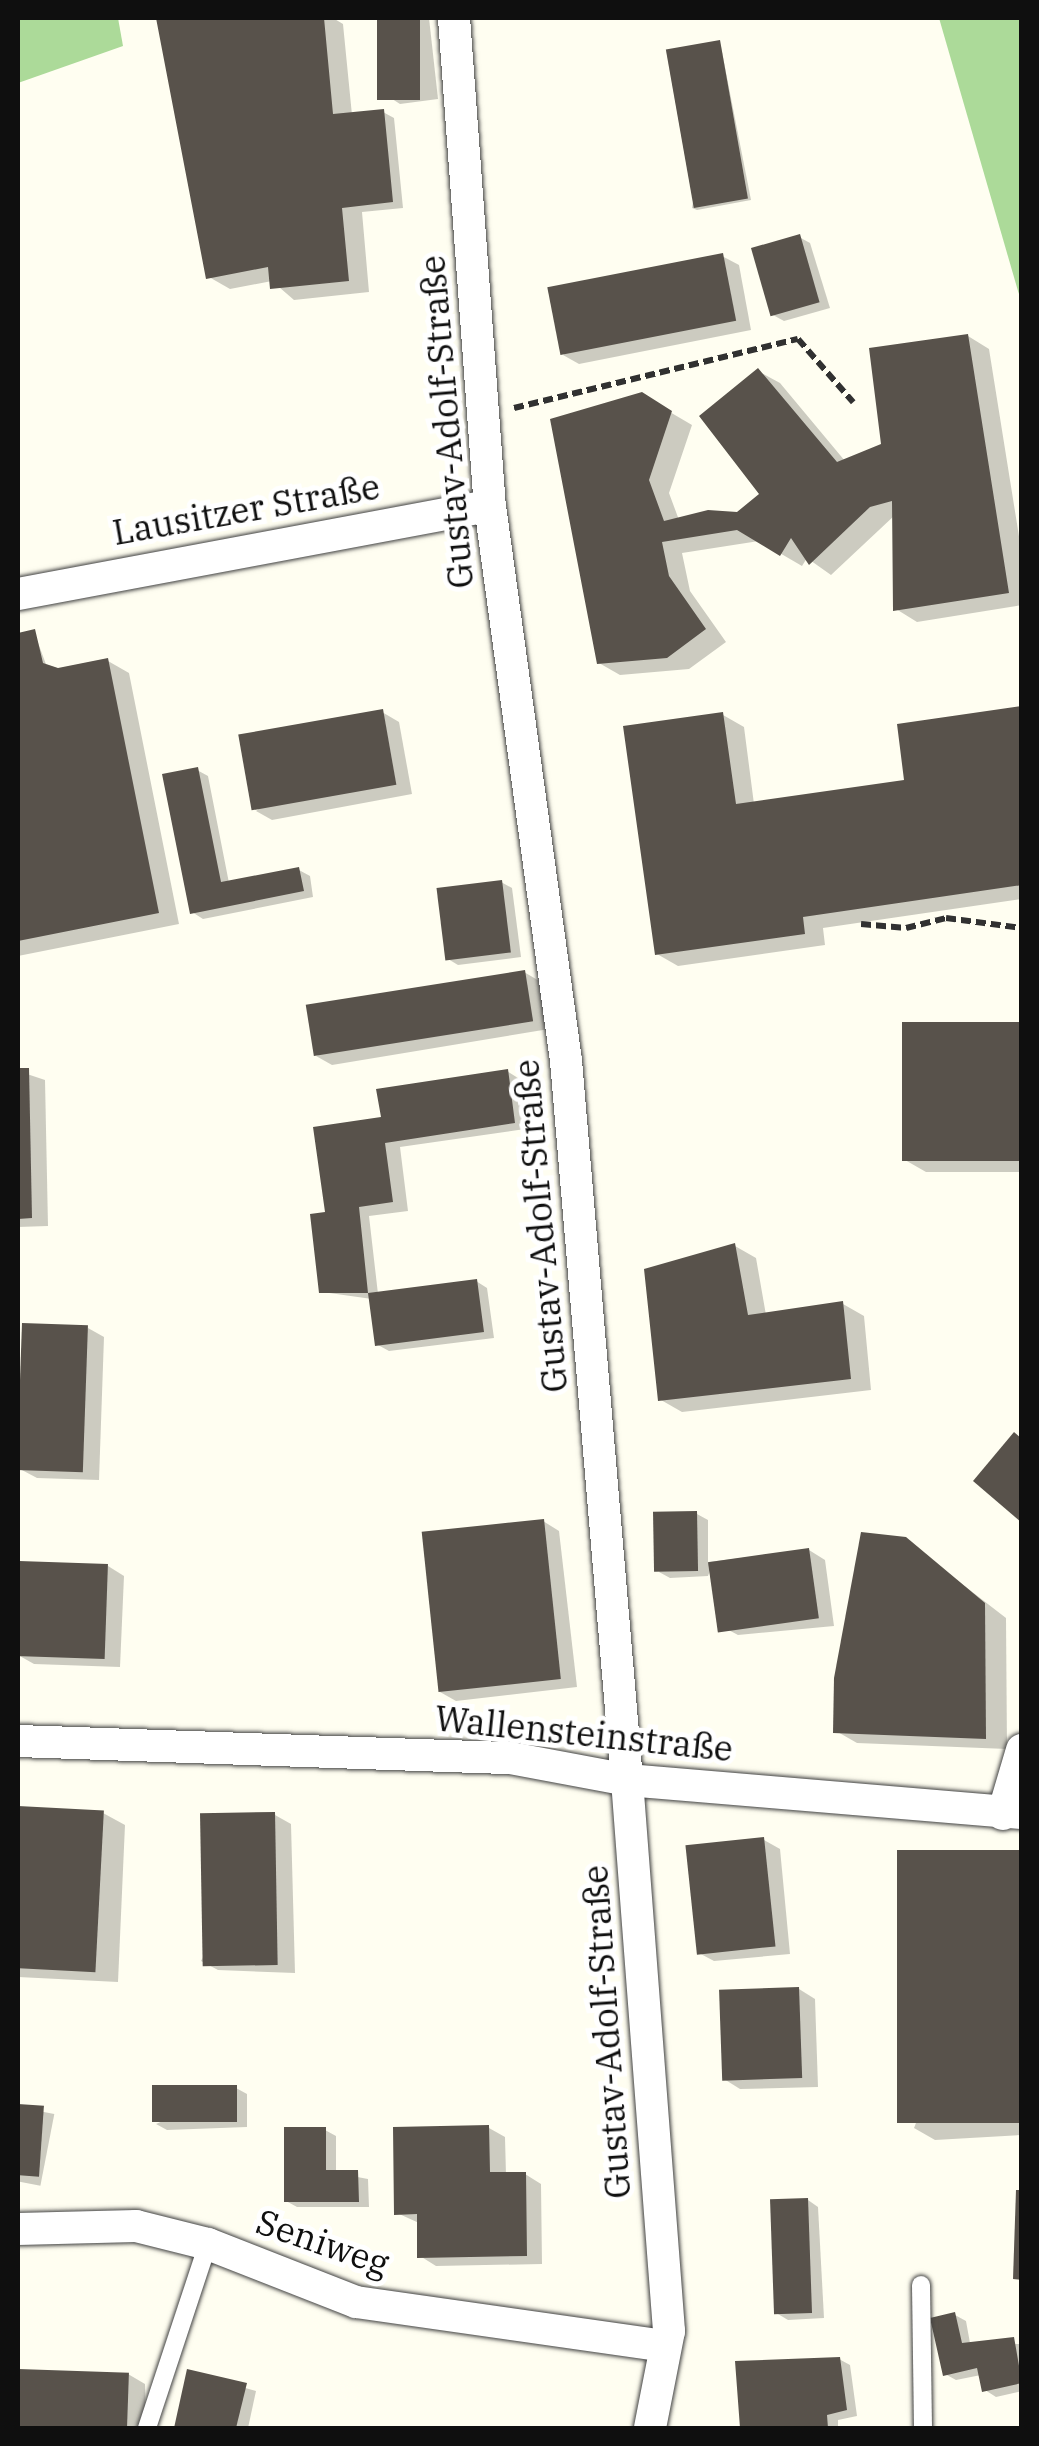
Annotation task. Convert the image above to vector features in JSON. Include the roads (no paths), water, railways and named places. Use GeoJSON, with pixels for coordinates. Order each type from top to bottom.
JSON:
{"type":"FeatureCollection","features":[{"type":"Feature","properties":{"kind":"street","name":"Gustav-Adolf-Straße"},"geometry":{"type":"LineString","coordinates":[[454,18],[490,506],[566,1061],[627,1780],[665,2346],[650,2428]]}},
{"type":"Feature","properties":{"kind":"street","name":"Lausitzer Straße"},"geometry":{"type":"LineString","coordinates":[[18,594],[490,506]]}},
{"type":"Feature","properties":{"kind":"street","name":"Wallensteinstraße"},"geometry":{"type":"LineString","coordinates":[[18,1741],[510,1758],[627,1780],[1012,1814]]}},
{"type":"Feature","properties":{"kind":"street"},"geometry":{"type":"LineString","coordinates":[[1012,1814],[1022,1750]]}},
{"type":"Feature","properties":{"kind":"street","name":"Seniweg"},"geometry":{"type":"LineString","coordinates":[[18,2229],[136,2226],[208,2244],[356,2302],[665,2346]]}},
{"type":"Feature","properties":{"kind":"lane"},"geometry":{"type":"LineString","coordinates":[[147,2428],[208,2244]]}},
{"type":"Feature","properties":{"kind":"lane"},"geometry":{"type":"LineString","coordinates":[[921,2285],[923,2428]]}}]}
